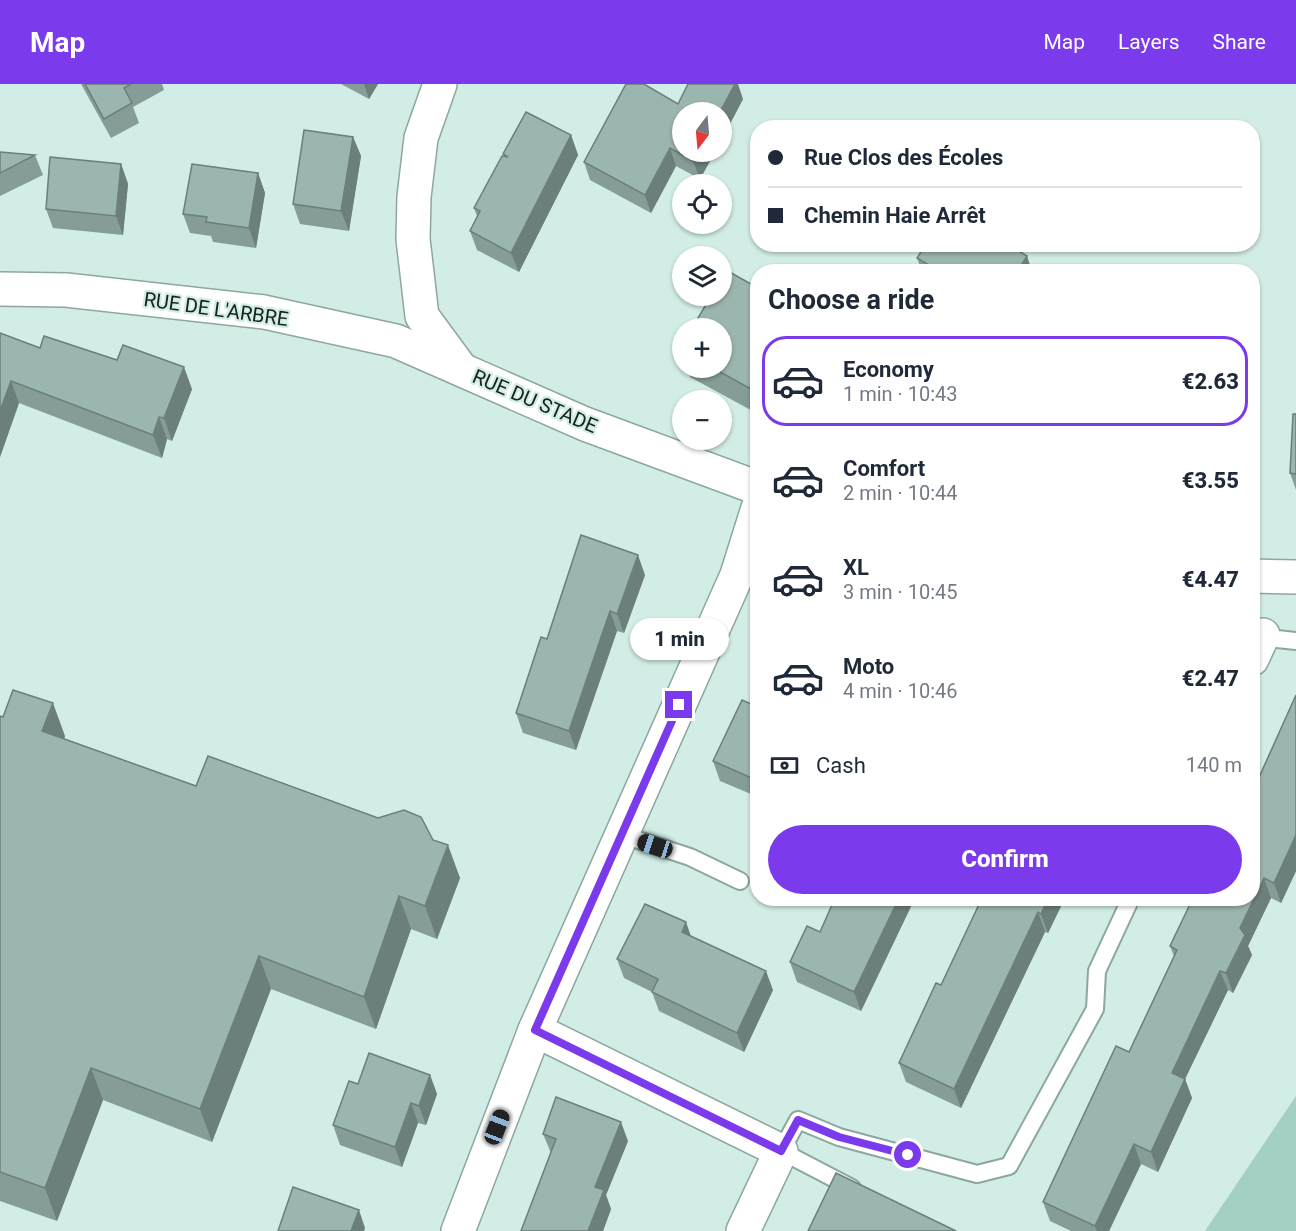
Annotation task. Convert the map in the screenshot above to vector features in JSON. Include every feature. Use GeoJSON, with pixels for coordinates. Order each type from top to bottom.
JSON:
{"type":"FeatureCollection","features":[{"type":"Feature","properties":{"kind":"street","name":"RUE DU STADE"},"geometry":{"type":"LineString","coordinates":[[440,84],[421,138],[414,197],[413,239],[422,316],[461,369],[585,424],[750,485]]}},
{"type":"Feature","properties":{"kind":"street","name":"RUE DE L'ARBRE"},"geometry":{"type":"LineString","coordinates":[[0,289],[66,290],[264,312],[396,341],[461,369]]}},
{"type":"Feature","properties":{"kind":"street"},"geometry":{"type":"LineString","coordinates":[[458,1231],[535,1030],[620,834],[737,575],[750,534]]}},
{"type":"Feature","properties":{"kind":"street"},"geometry":{"type":"LineString","coordinates":[[1260,576],[1296,577]]}},
{"type":"Feature","properties":{"kind":"street"},"geometry":{"type":"LineString","coordinates":[[535,1030],[781,1151],[743,1231]]}},
{"type":"Feature","properties":{"kind":"lane"},"geometry":{"type":"LineString","coordinates":[[1260,642],[1296,641]]}},
{"type":"Feature","properties":{"kind":"lane"},"geometry":{"type":"LineString","coordinates":[[620,834],[690,857],[740,881]]}},
{"type":"Feature","properties":{"kind":"lane"},"geometry":{"type":"LineString","coordinates":[[864,1194],[781,1151],[798,1120],[839,1137],[977,1174],[1009,1166],[1095,1009],[1097,970],[1127,906]]}},
{"type":"Feature","properties":{"kind":"green space"},"geometry":{"type":"Polygon","coordinates":[[[1296,1096],[1296,1231],[1205,1231],[1296,1096]]]}},
{"type":"Feature","properties":{"kind":"building"},"geometry":{"type":"Polygon","coordinates":[[[85,84],[131,84],[124,88],[132,103],[104,119],[85,84]]]}},
{"type":"Feature","properties":{"kind":"building"},"geometry":{"type":"Polygon","coordinates":[[[626,84],[644,84],[675,102],[672,102],[672,149],[670,148],[645,195],[584,162],[626,84]]]}},
{"type":"Feature","properties":{"kind":"building"},"geometry":{"type":"Polygon","coordinates":[[[688,84],[735,84],[725,102],[679,102],[688,84]]]}},
{"type":"Feature","properties":{"kind":"building"},"geometry":{"type":"Polygon","coordinates":[[[526,112],[571,135],[511,253],[470,231],[480,211],[474,208],[502,156],[508,157],[503,154],[526,112]]]}},
{"type":"Feature","properties":{"kind":"building"},"geometry":{"type":"Polygon","coordinates":[[[304,130],[353,137],[341,211],[293,204],[304,130]]]}},
{"type":"Feature","properties":{"kind":"building"},"geometry":{"type":"Polygon","coordinates":[[[0,152],[35,155],[0,173],[0,152]]]}},
{"type":"Feature","properties":{"kind":"building"},"geometry":{"type":"Polygon","coordinates":[[[50,157],[121,164],[116,216],[46,209],[50,157]]]}},
{"type":"Feature","properties":{"kind":"building"},"geometry":{"type":"Polygon","coordinates":[[[192,164],[258,173],[249,228],[206,222],[207,217],[183,214],[192,164]]]}},
{"type":"Feature","properties":{"kind":"building"},"geometry":{"type":"Polygon","coordinates":[[[921,252],[1020,252],[1027,256],[1022,264],[927,264],[917,258],[921,252]]]}},
{"type":"Feature","properties":{"kind":"building"},"geometry":{"type":"Polygon","coordinates":[[[732,273],[750,284],[750,389],[731,378],[732,318],[698,318],[705,306],[732,306],[732,273]]]}},
{"type":"Feature","properties":{"kind":"building"},"geometry":{"type":"Polygon","coordinates":[[[0,333],[40,348],[44,336],[117,360],[123,345],[184,367],[164,418],[159,417],[153,435],[11,381],[0,411],[0,333]]]}},
{"type":"Feature","properties":{"kind":"building"},"geometry":{"type":"Polygon","coordinates":[[[1293,414],[1296,414],[1296,474],[1290,473],[1293,414]]]}},
{"type":"Feature","properties":{"kind":"building"},"geometry":{"type":"Polygon","coordinates":[[[581,535],[638,555],[617,614],[610,611],[569,731],[516,713],[541,637],[547,639],[581,535]]]}},
{"type":"Feature","properties":{"kind":"building"},"geometry":{"type":"Polygon","coordinates":[[[13,690],[53,703],[42,731],[196,786],[208,756],[378,818],[404,810],[421,817],[433,840],[448,845],[425,906],[399,896],[364,997],[259,956],[200,1109],[91,1068],[45,1188],[0,1172],[0,716],[3,717],[13,690]]]}},
{"type":"Feature","properties":{"kind":"building"},"geometry":{"type":"Polygon","coordinates":[[[1296,695],[1296,835],[1274,883],[1264,878],[1260,886],[1260,775],[1296,695]]]}},
{"type":"Feature","properties":{"kind":"building"},"geometry":{"type":"Polygon","coordinates":[[[742,700],[750,704],[750,777],[713,761],[742,700]]]}},
{"type":"Feature","properties":{"kind":"building"},"geometry":{"type":"Polygon","coordinates":[[[645,904],[686,922],[682,932],[766,971],[737,1033],[652,992],[658,979],[617,959],[645,904]]]}},
{"type":"Feature","properties":{"kind":"building"},"geometry":{"type":"Polygon","coordinates":[[[831,906],[895,906],[854,992],[790,962],[807,926],[820,932],[831,906]]]}},
{"type":"Feature","properties":{"kind":"building"},"geometry":{"type":"Polygon","coordinates":[[[978,906],[1044,906],[1041,914],[1038,912],[954,1089],[899,1063],[936,983],[941,985],[978,906]]]}},
{"type":"Feature","properties":{"kind":"building"},"geometry":{"type":"Polygon","coordinates":[[[1189,906],[1251,906],[1240,928],[1245,935],[1226,973],[1220,971],[1172,1073],[1185,1079],[1151,1152],[1134,1144],[1095,1226],[1043,1202],[1116,1046],[1129,1052],[1177,950],[1170,946],[1189,906]]]}},
{"type":"Feature","properties":{"kind":"building"},"geometry":{"type":"Polygon","coordinates":[[[369,1053],[430,1075],[419,1106],[411,1103],[395,1147],[333,1125],[349,1081],[358,1084],[369,1053]]]}},
{"type":"Feature","properties":{"kind":"building"},"geometry":{"type":"Polygon","coordinates":[[[556,1097],[621,1122],[595,1187],[604,1190],[588,1231],[521,1231],[556,1139],[543,1134],[556,1097]]]}},
{"type":"Feature","properties":{"kind":"building"},"geometry":{"type":"Polygon","coordinates":[[[836,1173],[956,1231],[808,1231],[836,1173]]]}},
{"type":"Feature","properties":{"kind":"building"},"geometry":{"type":"Polygon","coordinates":[[[293,1187],[359,1210],[351,1231],[278,1231],[293,1187]]]}},
{"type":"Feature","properties":{"kind":"route"},"geometry":{"type":"LineString","coordinates":[[679,705],[535,1030],[781,1151],[798,1120],[839,1137],[908,1155]]}}]}
